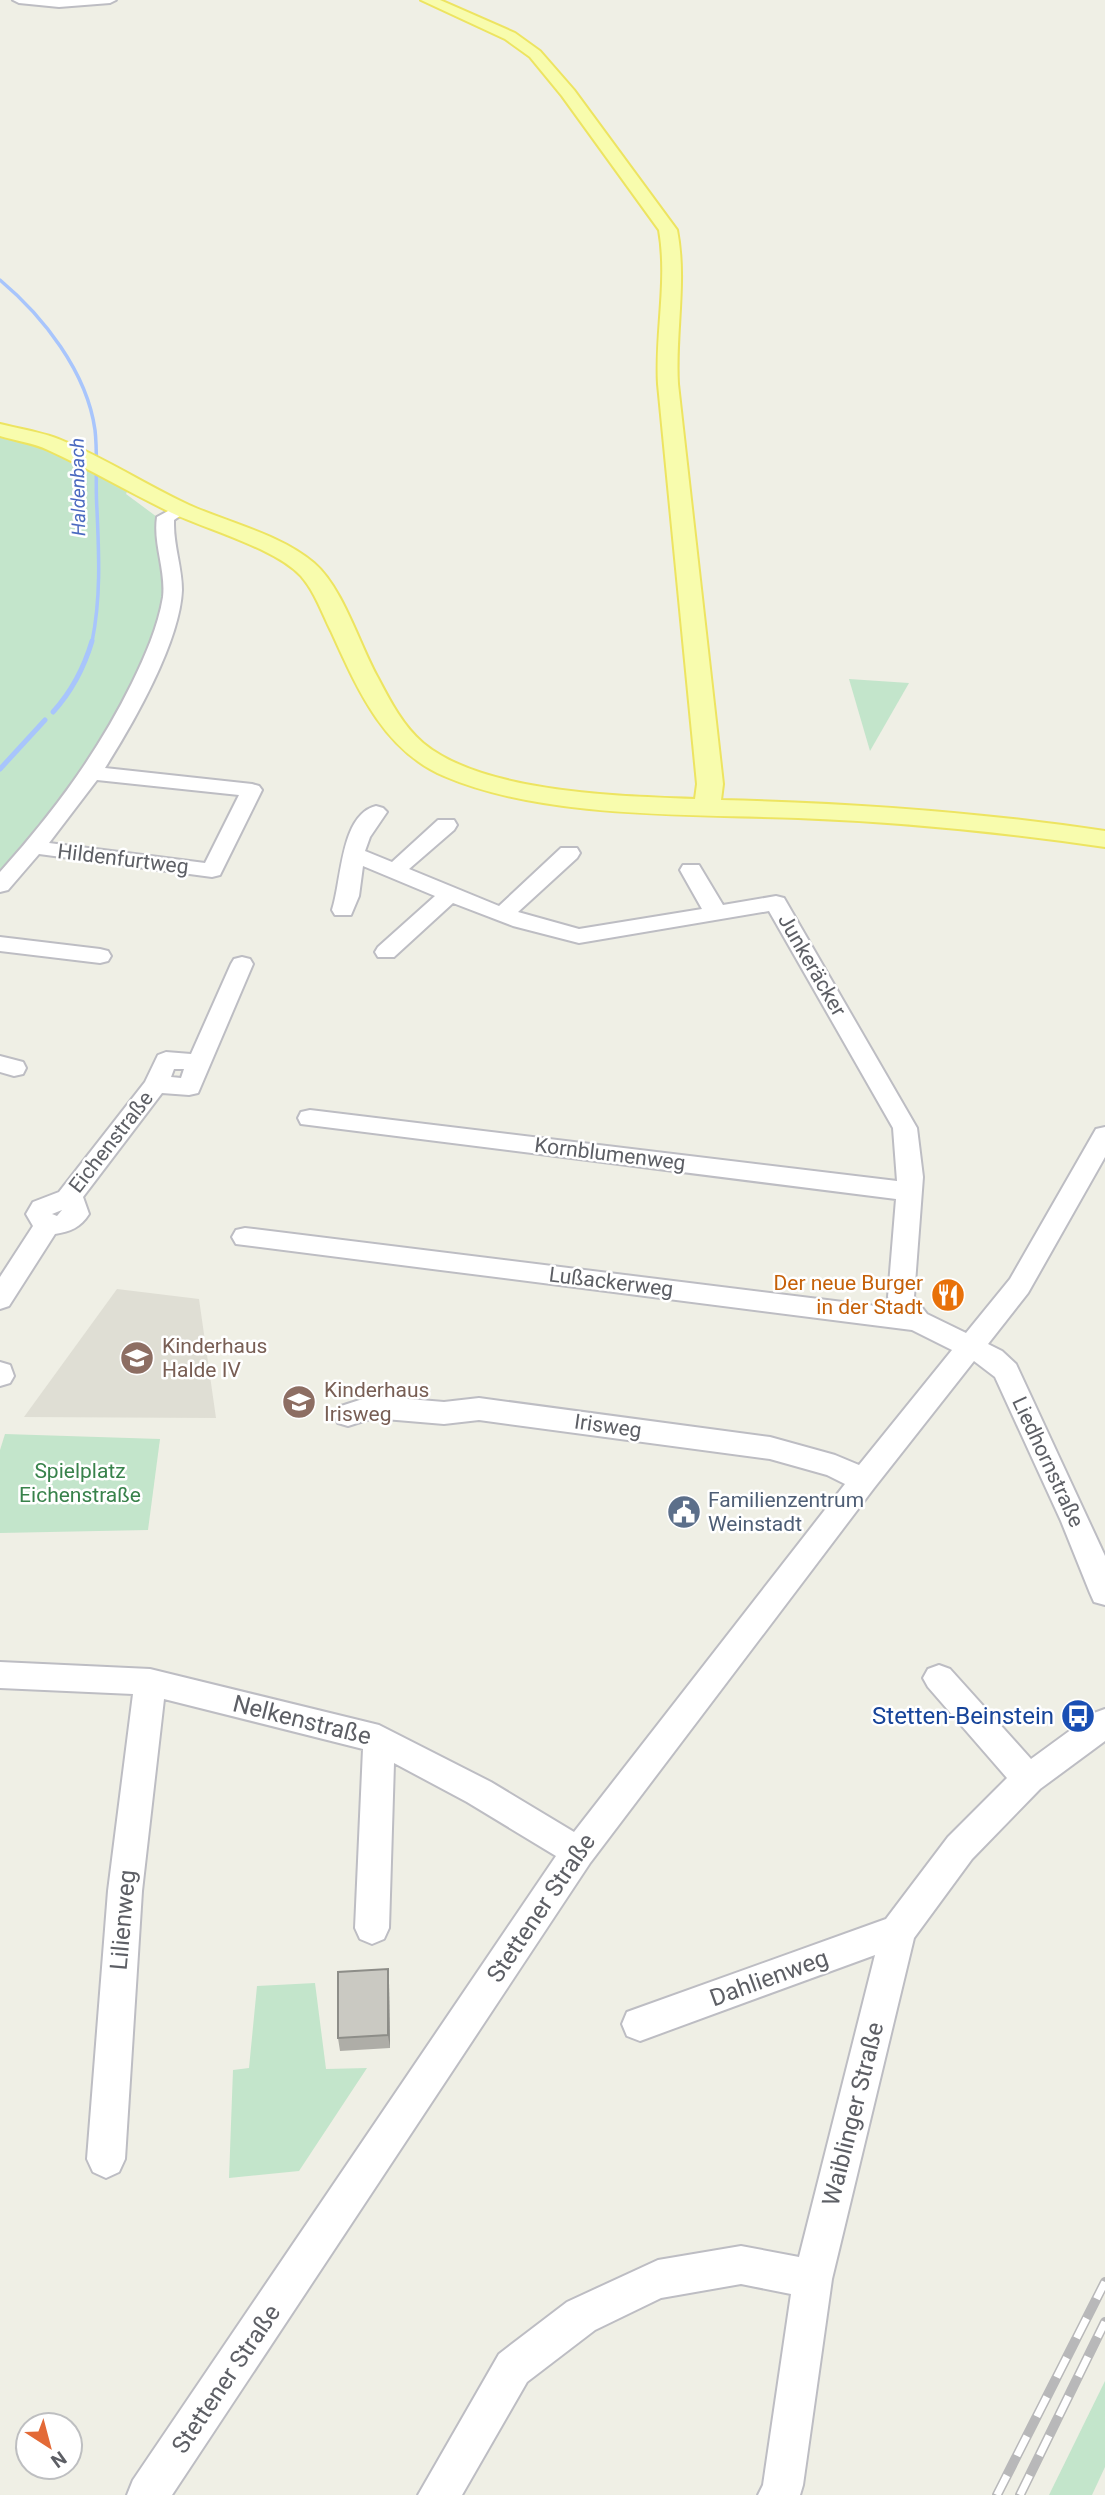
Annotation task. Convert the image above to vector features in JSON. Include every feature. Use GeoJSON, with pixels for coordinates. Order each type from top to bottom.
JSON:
{"type":"FeatureCollection","features":[{"type":"Feature","properties":{"kind":"main road"},"geometry":{"type":"LineString","coordinates":[[428,0],[510,36],[535,54],[568,93],[668,230],[673,257],[666,351],[667,384],[699,666],[710,784],[707,807]]}},
{"type":"Feature","properties":{"kind":"main road"},"geometry":{"type":"LineString","coordinates":[[0,430],[53,444],[117,474],[181,509],[286,554],[307,569],[321,586],[388,719],[415,750],[457,772],[518,790],[598,800],[814,811],[1105,839]]}},
{"type":"Feature","properties":{"kind":"main road"},"geometry":{"type":"LineString","coordinates":[[706,758],[727,780],[752,796],[814,811]]}},
{"type":"Feature","properties":{"kind":"street"},"geometry":{"type":"LineString","coordinates":[[19,0],[73,4],[110,0]]}},
{"type":"Feature","properties":{"kind":"street"},"geometry":{"type":"LineString","coordinates":[[0,885],[91,774],[155,657],[173,595],[169,549],[163,526],[166,517],[181,509]]}},
{"type":"Feature","properties":{"kind":"street","name":"Hildenfurtweg"},"geometry":{"type":"LineString","coordinates":[[33,847],[212,870],[252,790],[91,774]]}},
{"type":"Feature","properties":{"kind":"street"},"geometry":{"type":"LineString","coordinates":[[343,910],[351,892],[352,853],[360,834],[376,812]]}},
{"type":"Feature","properties":{"kind":"street"},"geometry":{"type":"LineString","coordinates":[[395,870],[446,825]]}},
{"type":"Feature","properties":{"kind":"street","name":"Junkeräcker"},"geometry":{"type":"LineString","coordinates":[[352,853],[504,913],[555,931],[579,936],[776,903],[905,1128],[909,1146],[909,1189],[901,1297],[906,1309],[917,1321]]}},
{"type":"Feature","properties":{"kind":"street"},"geometry":{"type":"LineString","coordinates":[[504,913],[569,853]]}},
{"type":"Feature","properties":{"kind":"street"},"geometry":{"type":"LineString","coordinates":[[691,870],[716,913]]}},
{"type":"Feature","properties":{"kind":"street"},"geometry":{"type":"LineString","coordinates":[[386,953],[451,893]]}},
{"type":"Feature","properties":{"kind":"street"},"geometry":{"type":"LineString","coordinates":[[0,944],[100,956]]}},
{"type":"Feature","properties":{"kind":"street","name":"Eichenstraße"},"geometry":{"type":"LineString","coordinates":[[0,1299],[48,1224],[39,1214],[42,1208],[49,1203],[66,1200],[156,1084],[189,1087],[242,964]]}},
{"type":"Feature","properties":{"kind":"street","name":"Kornblumenweg"},"geometry":{"type":"LineString","coordinates":[[310,1118],[880,1189],[909,1189]]}},
{"type":"Feature","properties":{"kind":"street","name":"Stettener Straße"},"geometry":{"type":"LineString","coordinates":[[148,2495],[578,1852],[864,1480],[1018,1286],[1105,1135]]}},
{"type":"Feature","properties":{"kind":"street","name":"Lußackerweg"},"geometry":{"type":"LineString","coordinates":[[245,1237],[917,1321],[971,1347]]}},
{"type":"Feature","properties":{"kind":"street","name":"Liedhornstraße"},"geometry":{"type":"LineString","coordinates":[[971,1347],[992,1358],[1006,1371],[1076,1521],[1105,1592]]}},
{"type":"Feature","properties":{"kind":"street","name":"Irisweg"},"geometry":{"type":"LineString","coordinates":[[348,1415],[372,1407],[444,1413],[479,1409],[770,1448],[835,1466],[864,1480]]}},
{"type":"Feature","properties":{"kind":"street","name":"Nelkenstraße"},"geometry":{"type":"LineString","coordinates":[[0,1675],[150,1682],[379,1739],[479,1792],[578,1852]]}},
{"type":"Feature","properties":{"kind":"street"},"geometry":{"type":"LineString","coordinates":[[939,1678],[1028,1779]]}},
{"type":"Feature","properties":{"kind":"street","name":"Lilienweg"},"geometry":{"type":"LineString","coordinates":[[106,2159],[125,1891],[150,1682]]}},
{"type":"Feature","properties":{"kind":"street","name":"Waiblinger Straße"},"geometry":{"type":"LineString","coordinates":[[779,2495],[783,2485],[813,2279],[898,1931],[960,1848],[1028,1779],[1105,1723]]}},
{"type":"Feature","properties":{"kind":"street"},"geometry":{"type":"LineString","coordinates":[[372,1928],[379,1739]]}},
{"type":"Feature","properties":{"kind":"street","name":"Dahlienweg"},"geometry":{"type":"LineString","coordinates":[[640,2024],[898,1931]]}},
{"type":"Feature","properties":{"kind":"street"},"geometry":{"type":"LineString","coordinates":[[439,2495],[513,2368],[581,2316],[658,2279],[741,2265],[813,2279]]}},
{"type":"Feature","properties":{"kind":"shaded area","name":"Kinderhaus Halde IV"},"geometry":{"type":"Polygon","coordinates":[[[117,1289],[199,1299],[216,1418],[24,1417],[117,1289]]]}},
{"type":"Feature","properties":{"kind":"green space"},"geometry":{"type":"Polygon","coordinates":[[[0,433],[49,445],[130,485],[126,494],[157,517],[167,596],[149,659],[84,768],[36,834],[0,873],[0,433]]]}},
{"type":"Feature","properties":{"kind":"green space"},"geometry":{"type":"Polygon","coordinates":[[[849,679],[909,683],[870,751],[849,679]]]}},
{"type":"Feature","properties":{"kind":"green space","name":"Spielplatz Eichenstraße"},"geometry":{"type":"Polygon","coordinates":[[[5,1434],[160,1439],[148,1530],[0,1533],[0,1450],[5,1434]]]}},
{"type":"Feature","properties":{"kind":"green space"},"geometry":{"type":"Polygon","coordinates":[[[315,1983],[326,2069],[367,2068],[299,2171],[229,2178],[233,2070],[249,2068],[257,1986],[315,1983]]]}},
{"type":"Feature","properties":{"kind":"green space"},"geometry":{"type":"Polygon","coordinates":[[[1105,2381],[1105,2467],[1092,2495],[1049,2495],[1105,2381]]]}},
{"type":"Feature","properties":{"kind":"building"},"geometry":{"type":"Polygon","coordinates":[[[388,1969],[388,2035],[338,2038],[338,1972],[388,1969]]]}},
{"type":"Feature","properties":{"kind":"waterway","name":"Haldenbach"},"geometry":{"type":"LineString","coordinates":[[0,280],[32,310],[61,347],[83,387],[90,408],[96,440],[99,560],[97,609],[92,642]]}},
{"type":"Feature","properties":{"kind":"waterway","name":"Haldenbach"},"geometry":{"type":"LineString","coordinates":[[53,712],[77,679],[92,641]]}},
{"type":"Feature","properties":{"kind":"waterway","name":"Haldenbach"},"geometry":{"type":"LineString","coordinates":[[0,769],[45,720]]}},
{"type":"Feature","properties":{"kind":"railway"},"geometry":{"type":"LineString","coordinates":[[997,2495],[1105,2282]]}},
{"type":"Feature","properties":{"kind":"railway"},"geometry":{"type":"LineString","coordinates":[[1020,2495],[1105,2322]]}},
{"type":"Feature","properties":{"kind":"place","name":"Der neue Burger in der Stadt"},"geometry":{"type":"Point","coordinates":[948,1295]}},
{"type":"Feature","properties":{"kind":"place","name":"Kinderhaus Halde IV"},"geometry":{"type":"Point","coordinates":[137,1358]}},
{"type":"Feature","properties":{"kind":"place","name":"Kinderhaus Irisweg"},"geometry":{"type":"Point","coordinates":[299,1402]}},
{"type":"Feature","properties":{"kind":"place","name":"Familienzentrum Weinstadt"},"geometry":{"type":"Point","coordinates":[684,1512]}},
{"type":"Feature","properties":{"kind":"place","name":"Stetten-Beinstein"},"geometry":{"type":"Point","coordinates":[1078,1716]}}]}
